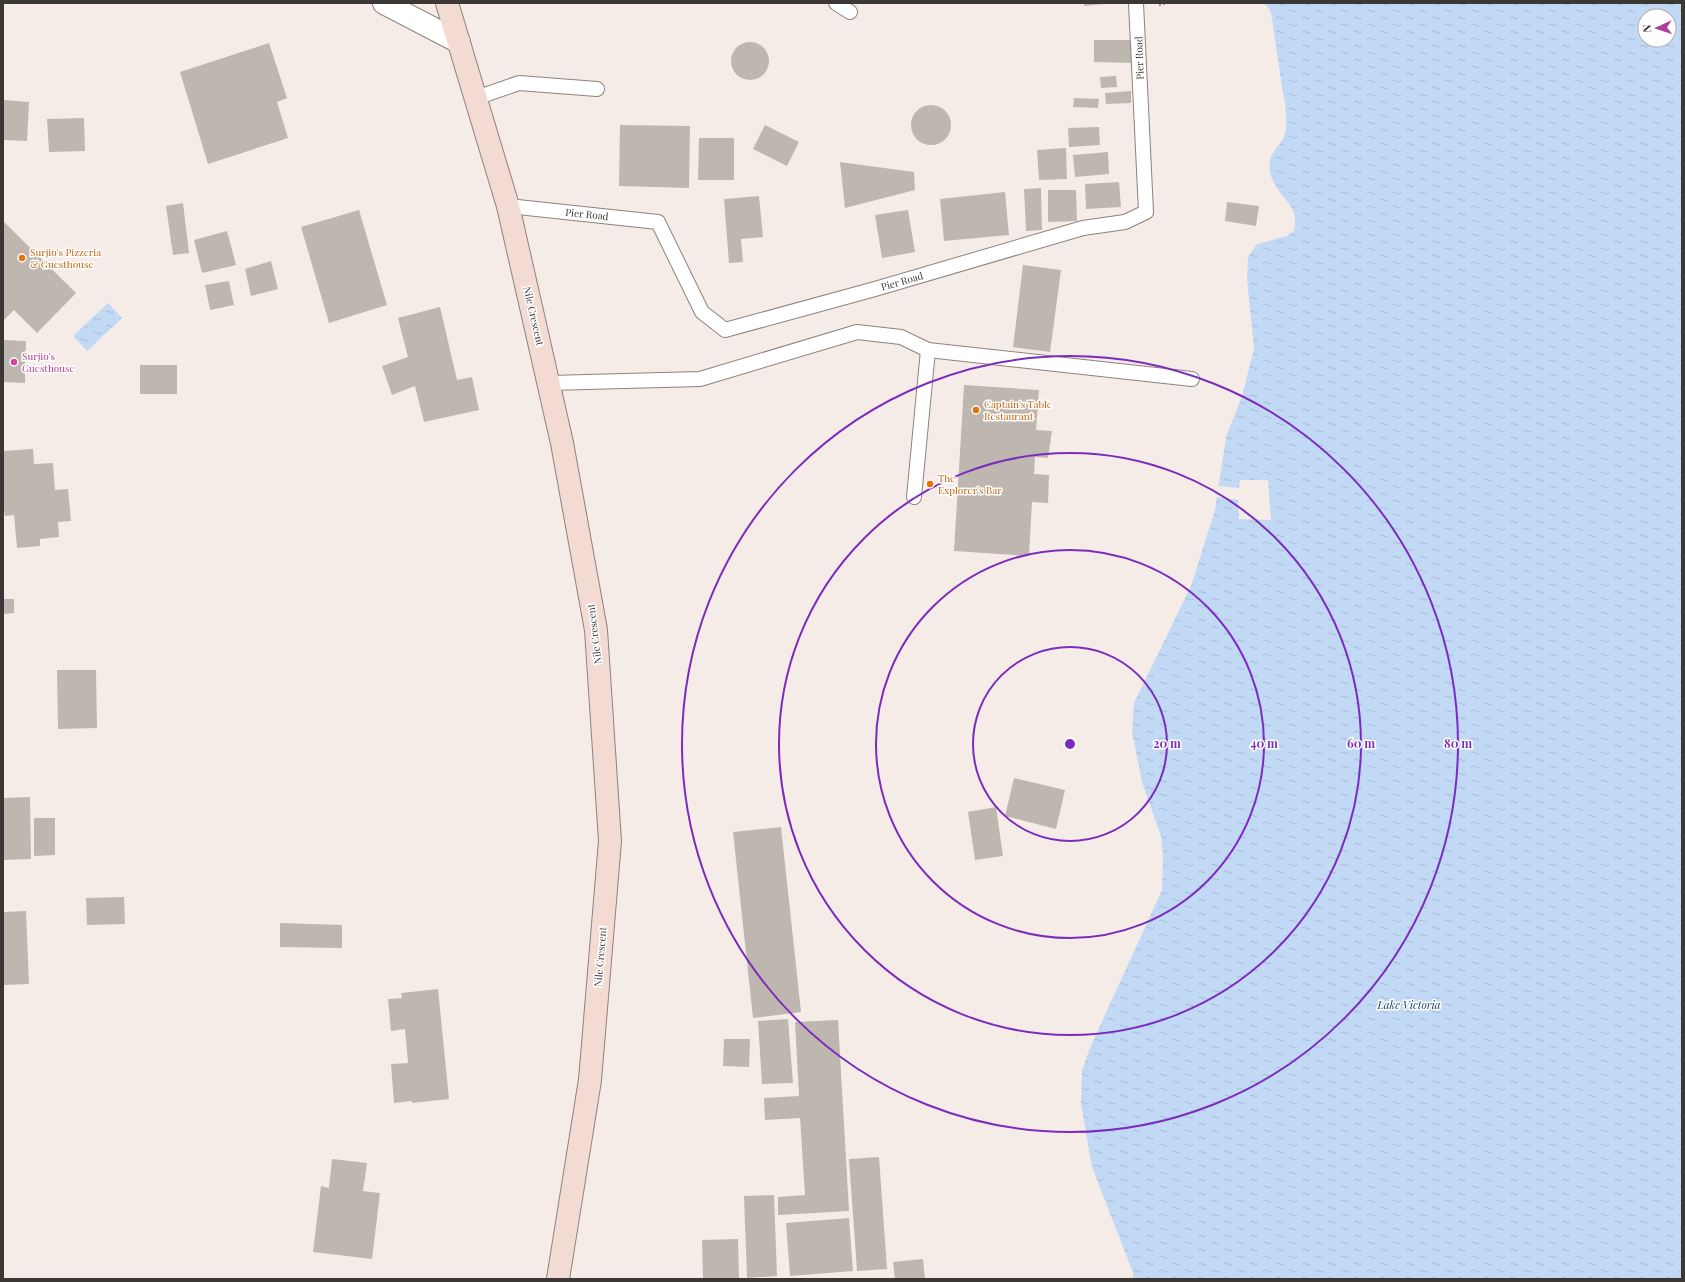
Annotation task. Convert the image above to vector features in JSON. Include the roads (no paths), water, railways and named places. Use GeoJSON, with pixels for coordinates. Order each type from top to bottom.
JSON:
{"type":"FeatureCollection","features":[{"type":"Feature","properties":{"kind":"street"},"geometry":{"type":"LineString","coordinates":[[384,3],[459,42]]}},
{"type":"Feature","properties":{"kind":"street","name":"Nile Crescent"},"geometry":{"type":"LineString","coordinates":[[447,3],[508,206],[562,443],[596,630],[610,841],[590,1080],[558,1279]]}},
{"type":"Feature","properties":{"kind":"lane"},"geometry":{"type":"LineString","coordinates":[[836,3],[850,12]]}},
{"type":"Feature","properties":{"kind":"lane","name":"Pier Road"},"geometry":{"type":"LineString","coordinates":[[508,206],[658,222],[702,312],[725,330],[875,289],[1083,228],[1125,222],[1146,212],[1136,3]]}},
{"type":"Feature","properties":{"kind":"lane"},"geometry":{"type":"LineString","coordinates":[[476,98],[519,83],[597,88]]}},
{"type":"Feature","properties":{"kind":"lane"},"geometry":{"type":"LineString","coordinates":[[549,383],[700,379],[857,332],[901,337],[928,350],[1192,379]]}},
{"type":"Feature","properties":{"kind":"lane"},"geometry":{"type":"LineString","coordinates":[[914,497],[928,350]]}},
{"type":"Feature","properties":{"kind":"water","name":"Lake Victoria"},"geometry":{"type":"Polygon","coordinates":[[[1260,3],[1682,3],[1682,1279],[1133,1279],[1133,1273],[1092,1167],[1081,1104],[1082,1071],[1089,1050],[1162,890],[1163,856],[1161,837],[1142,782],[1132,732],[1134,703],[1191,586],[1215,510],[1226,437],[1242,396],[1254,349],[1247,279],[1248,257],[1257,244],[1287,236],[1294,231],[1294,212],[1276,187],[1272,180],[1270,171],[1271,157],[1283,139],[1286,127],[1284,98],[1271,12],[1266,5],[1260,3]]]}},
{"type":"Feature","properties":{"kind":"water"},"geometry":{"type":"Polygon","coordinates":[[[108,303],[122,318],[87,351],[73,336],[108,303]]]}},
{"type":"Feature","properties":{"kind":"place","name":"Surjio's Pizzeria & Guesthouse"},"geometry":{"type":"Point","coordinates":[22,258]}},
{"type":"Feature","properties":{"kind":"place","name":"Surjio's Guesthouse"},"geometry":{"type":"Point","coordinates":[14,362]}},
{"type":"Feature","properties":{"kind":"place","name":"Captain's Table Restaurant"},"geometry":{"type":"Point","coordinates":[976,410]}},
{"type":"Feature","properties":{"kind":"place","name":"The Explorer's Bar"},"geometry":{"type":"Point","coordinates":[930,484]}}]}
